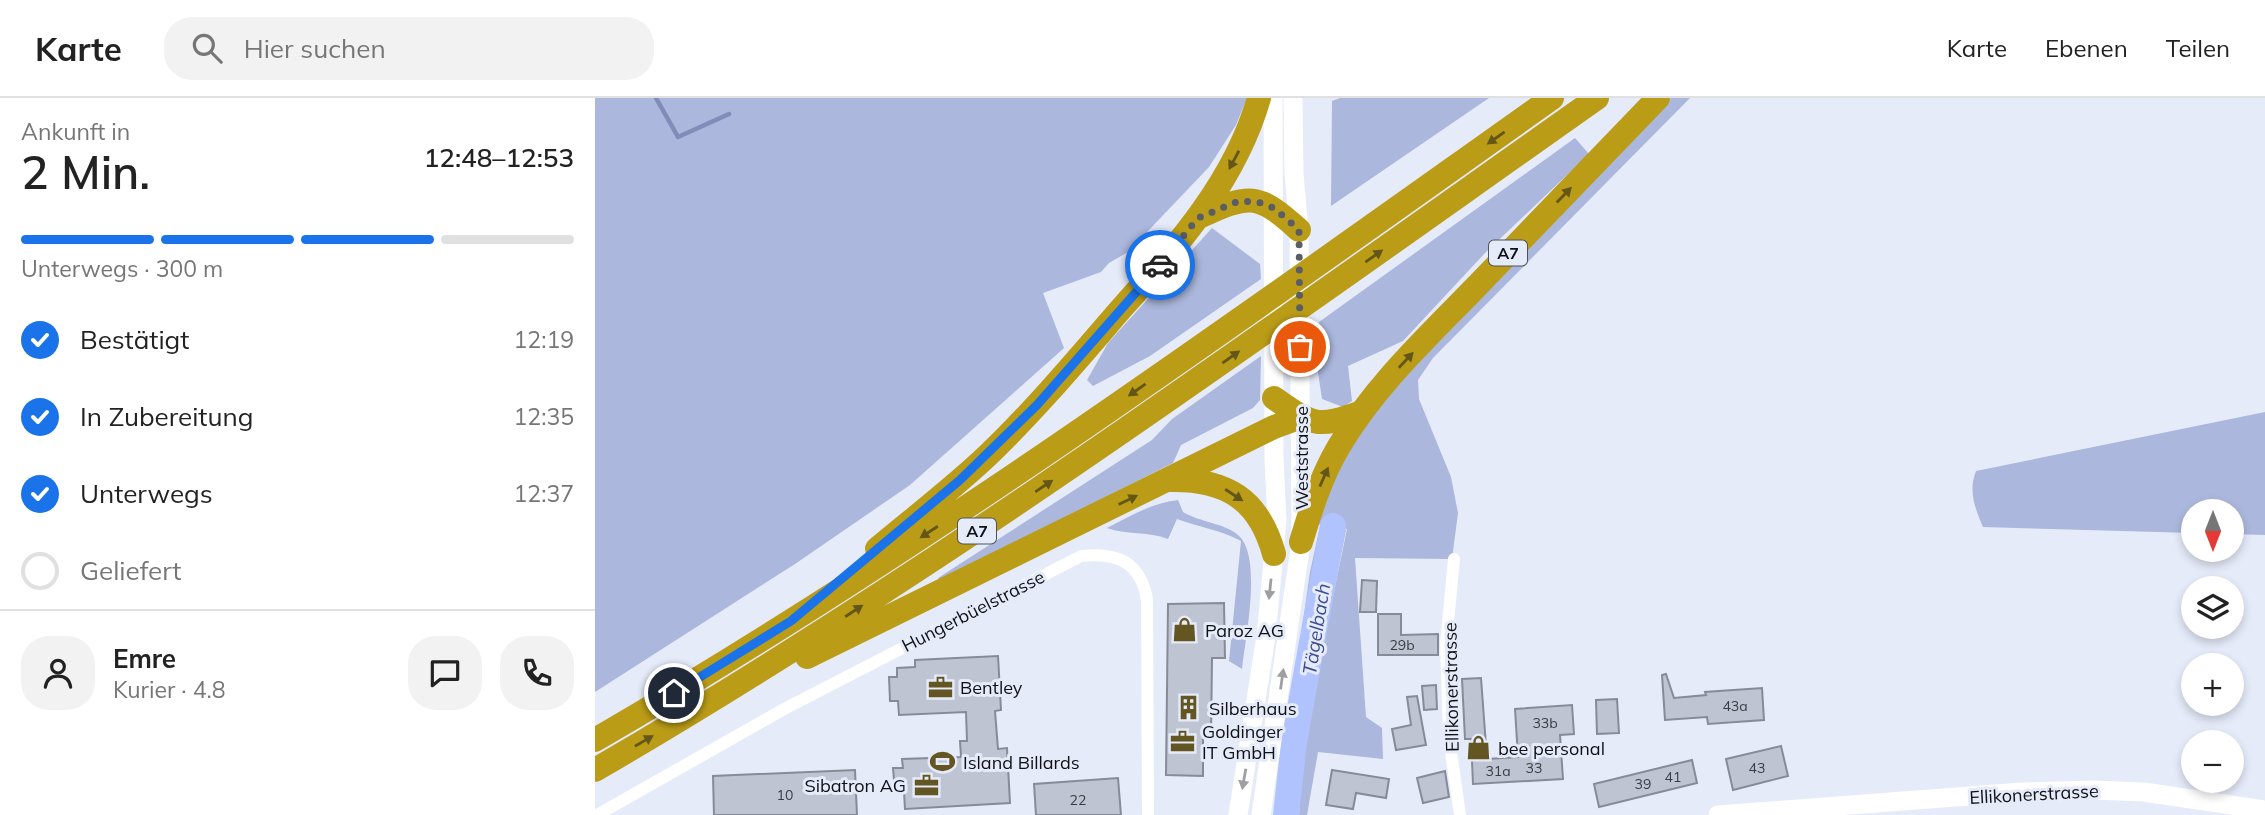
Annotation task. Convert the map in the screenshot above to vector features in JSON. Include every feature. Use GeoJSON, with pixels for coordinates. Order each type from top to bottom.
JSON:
{"type":"FeatureCollection","features":[{"type":"Feature","properties":{"kind":"highway","name":"A7"},"geometry":{"type":"LineString","coordinates":[[791,621],[941,497],[1010,434],[1075,363],[1198,218],[1237,154],[1259,98]]}},
{"type":"Feature","properties":{"kind":"highway","name":"A7"},"geometry":{"type":"LineString","coordinates":[[595,740],[791,621],[954,515],[1254,310],[1552,98]]}},
{"type":"Feature","properties":{"kind":"highway","name":"A7"},"geometry":{"type":"LineString","coordinates":[[595,770],[692,713],[979,530],[1319,296],[1597,98]]}},
{"type":"Feature","properties":{"kind":"highway","name":"A7"},"geometry":{"type":"LineString","coordinates":[[1301,542],[1322,480],[1339,446],[1362,412],[1448,315],[1658,98]]}},
{"type":"Feature","properties":{"kind":"highway","name":"A7"},"geometry":{"type":"LineString","coordinates":[[1198,218],[1239,201],[1258,202],[1274,208],[1299,230]]}},
{"type":"Feature","properties":{"kind":"highway","name":"A7"},"geometry":{"type":"LineString","coordinates":[[1274,398],[1313,422],[1329,423],[1362,412]]}},
{"type":"Feature","properties":{"kind":"highway","name":"A7"},"geometry":{"type":"LineString","coordinates":[[692,713],[1274,427],[1301,417]]}},
{"type":"Feature","properties":{"kind":"highway"},"geometry":{"type":"LineString","coordinates":[[1169,480],[1210,483],[1238,495],[1261,522],[1274,555]]}},
{"type":"Feature","properties":{"kind":"main road","name":"Weststrasse"},"geometry":{"type":"LineString","coordinates":[[1238,815],[1258,694],[1277,520],[1274,427],[1273,98]]}},
{"type":"Feature","properties":{"kind":"main road","name":"Weststrasse"},"geometry":{"type":"LineString","coordinates":[[1261,815],[1301,542],[1299,230],[1294,174],[1293,98]]}},
{"type":"Feature","properties":{"kind":"main road","name":"Ellikonerstrasse"},"geometry":{"type":"LineString","coordinates":[[1718,815],[2022,792],[2094,790],[2144,792],[2265,810]]}},
{"type":"Feature","properties":{"kind":"street","name":"Hungerbüelstrasse"},"geometry":{"type":"LineString","coordinates":[[597,815],[786,708],[873,663],[1081,556],[1102,554],[1120,558],[1137,572],[1145,586],[1148,815]]}},
{"type":"Feature","properties":{"kind":"street","name":"Ellikonerstrasse"},"geometry":{"type":"LineString","coordinates":[[1454,559],[1446,644],[1449,738],[1460,815]]}},
{"type":"Feature","properties":{"kind":"shaded area"},"geometry":{"type":"Polygon","coordinates":[[[595,98],[1247,98],[1236,125],[1209,167],[1128,252],[1109,263],[1101,272],[1043,293],[1064,348],[910,485],[795,564],[595,692],[595,98]]]}},
{"type":"Feature","properties":{"kind":"shaded area"},"geometry":{"type":"Polygon","coordinates":[[[1340,98],[1489,98],[1331,206],[1332,101],[1340,98]]]}},
{"type":"Feature","properties":{"kind":"shaded area"},"geometry":{"type":"Polygon","coordinates":[[[1671,98],[1690,98],[1433,358],[1418,380],[1419,399],[1451,477],[1458,513],[1452,559],[1355,558],[1366,717],[1382,728],[1383,759],[1318,752],[1307,815],[1299,815],[1301,784],[1297,815],[1280,814],[1282,769],[1310,572],[1320,526],[1346,530],[1329,616],[1347,529],[1316,524],[1335,473],[1357,433],[1396,382],[1671,98]]]}},
{"type":"Feature","properties":{"kind":"shaded area"},"geometry":{"type":"Polygon","coordinates":[[[1575,138],[1589,154],[1485,253],[1403,341],[1348,366],[1352,401],[1343,407],[1322,399],[1317,366],[1321,362],[1318,352],[1319,322],[1575,138]]]}},
{"type":"Feature","properties":{"kind":"shaded area"},"geometry":{"type":"Polygon","coordinates":[[[1212,228],[1260,264],[1261,279],[1150,356],[1093,386],[1087,380],[1108,343],[1212,228]]]}},
{"type":"Feature","properties":{"kind":"shaded area"},"geometry":{"type":"Polygon","coordinates":[[[1261,356],[1260,400],[1253,408],[1181,445],[1173,463],[940,580],[938,578],[1152,440],[1172,419],[1261,356]]]}},
{"type":"Feature","properties":{"kind":"shaded area"},"geometry":{"type":"Polygon","coordinates":[[[2265,412],[2265,535],[2244,534],[2244,499],[2181,499],[2181,533],[1983,527],[1973,499],[1976,471],[2265,412]]]}},
{"type":"Feature","properties":{"kind":"shaded area"},"geometry":{"type":"Polygon","coordinates":[[[1178,500],[1183,512],[1232,531],[1238,535],[1245,546],[1250,561],[1251,599],[1242,669],[1229,661],[1241,541],[1177,519],[1168,539],[1107,528],[1150,507],[1178,500]]]}},
{"type":"Feature","properties":{"kind":"building"},"geometry":{"type":"Polygon","coordinates":[[[1362,580],[1377,581],[1376,612],[1360,612],[1362,580]]]}},
{"type":"Feature","properties":{"kind":"building"},"geometry":{"type":"Polygon","coordinates":[[[1224,603],[1225,658],[1212,658],[1211,739],[1203,739],[1203,776],[1166,775],[1168,604],[1224,603]]]}},
{"type":"Feature","properties":{"kind":"building"},"geometry":{"type":"Polygon","coordinates":[[[1378,614],[1401,614],[1401,635],[1438,634],[1438,655],[1378,655],[1378,614]]]}},
{"type":"Feature","properties":{"kind":"building"},"geometry":{"type":"Polygon","coordinates":[[[998,656],[1001,710],[995,711],[998,749],[1007,748],[1010,803],[905,809],[904,792],[895,792],[893,768],[903,768],[902,759],[961,757],[960,741],[967,741],[966,712],[899,715],[898,701],[890,701],[889,677],[897,677],[897,668],[915,667],[915,660],[998,656]]]}},
{"type":"Feature","properties":{"kind":"building"},"geometry":{"type":"Polygon","coordinates":[[[1666,674],[1674,698],[1706,695],[1705,692],[1762,688],[1764,720],[1708,724],[1707,717],[1665,720],[1662,675],[1666,674]]]}},
{"type":"Feature","properties":{"kind":"building"},"geometry":{"type":"Polygon","coordinates":[[[1481,678],[1487,759],[1518,757],[1515,709],[1572,705],[1574,734],[1560,735],[1563,779],[1473,784],[1471,739],[1465,739],[1462,679],[1481,678]]]}},
{"type":"Feature","properties":{"kind":"building"},"geometry":{"type":"Polygon","coordinates":[[[1436,685],[1437,709],[1424,710],[1422,686],[1436,685]]]}},
{"type":"Feature","properties":{"kind":"building"},"geometry":{"type":"Polygon","coordinates":[[[1417,696],[1426,745],[1396,750],[1392,729],[1411,725],[1407,697],[1417,696]]]}},
{"type":"Feature","properties":{"kind":"building"},"geometry":{"type":"Polygon","coordinates":[[[1617,699],[1619,733],[1597,734],[1596,700],[1617,699]]]}},
{"type":"Feature","properties":{"kind":"building"},"geometry":{"type":"Polygon","coordinates":[[[1781,746],[1788,776],[1733,790],[1726,759],[1781,746]]]}},
{"type":"Feature","properties":{"kind":"building"},"geometry":{"type":"Polygon","coordinates":[[[1692,760],[1697,783],[1599,807],[1594,784],[1692,760]]]}},
{"type":"Feature","properties":{"kind":"building"},"geometry":{"type":"Polygon","coordinates":[[[855,770],[857,815],[714,815],[713,776],[855,770]]]}},
{"type":"Feature","properties":{"kind":"building"},"geometry":{"type":"Polygon","coordinates":[[[1332,770],[1389,779],[1386,798],[1356,793],[1353,809],[1326,805],[1332,770]]]}},
{"type":"Feature","properties":{"kind":"building"},"geometry":{"type":"Polygon","coordinates":[[[1445,771],[1449,797],[1423,803],[1417,778],[1445,771]]]}},
{"type":"Feature","properties":{"kind":"building"},"geometry":{"type":"Polygon","coordinates":[[[1118,778],[1121,815],[1036,815],[1034,784],[1118,778]]]}},
{"type":"Feature","properties":{"kind":"waterway"},"geometry":{"type":"LineString","coordinates":[[656,98],[678,137],[729,114]]}},
{"type":"Feature","properties":{"kind":"waterway","name":"Tägelbach"},"geometry":{"type":"LineString","coordinates":[[1286,815],[1294,742],[1333,526]]}},
{"type":"Feature","properties":{"kind":"way so far"},"geometry":{"type":"LineString","coordinates":[[1160,265],[1198,218],[1239,201],[1251,200],[1274,208],[1299,230],[1300,347]]}},
{"type":"Feature","properties":{"kind":"place","name":"Paroz AG"},"geometry":{"type":"Point","coordinates":[1185,630]}},
{"type":"Feature","properties":{"kind":"place","name":"Bentley"},"geometry":{"type":"Point","coordinates":[940,687]}},
{"type":"Feature","properties":{"kind":"place","name":"Silberhaus"},"geometry":{"type":"Point","coordinates":[1189,708]}},
{"type":"Feature","properties":{"kind":"place","name":"Goldinger IT GmbH"},"geometry":{"type":"Point","coordinates":[1182,741]}},
{"type":"Feature","properties":{"kind":"place","name":"bee personal"},"geometry":{"type":"Point","coordinates":[1478,748]}},
{"type":"Feature","properties":{"kind":"place","name":"Island Billards"},"geometry":{"type":"Point","coordinates":[943,762]}},
{"type":"Feature","properties":{"kind":"place","name":"Sibatron AG"},"geometry":{"type":"Point","coordinates":[926,785]}},
{"type":"Feature","properties":{"kind":"route"},"geometry":{"type":"LineString","coordinates":[[674,693],[791,621],[960,480],[1037,405],[1160,265]]}}]}
